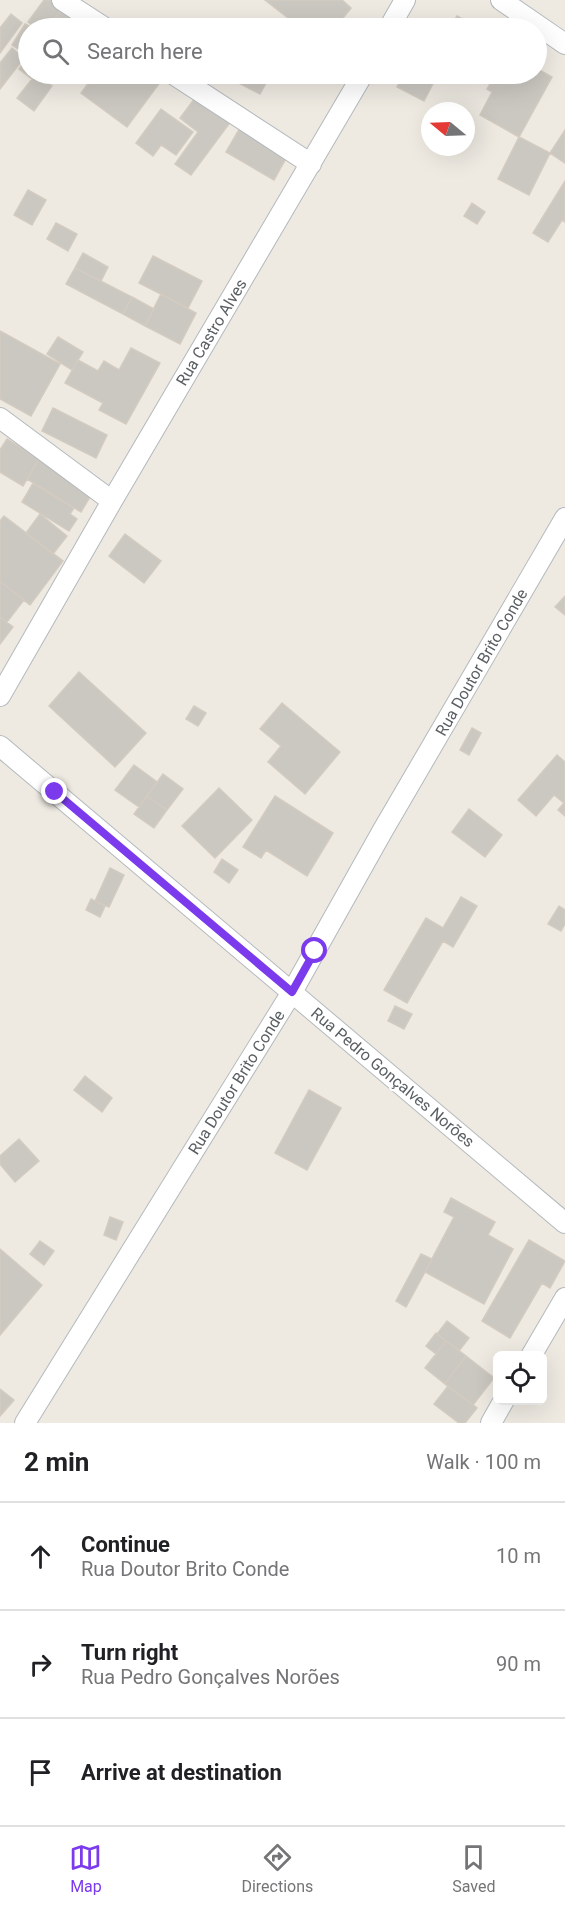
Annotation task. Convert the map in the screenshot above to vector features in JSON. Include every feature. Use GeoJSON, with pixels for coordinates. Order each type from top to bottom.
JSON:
{"type":"FeatureCollection","features":[{"type":"Feature","properties":{"kind":"street"},"geometry":{"type":"LineString","coordinates":[[62,0],[90,18]]}},
{"type":"Feature","properties":{"kind":"street"},"geometry":{"type":"LineString","coordinates":[[395,18],[405,0]]}},
{"type":"Feature","properties":{"kind":"street"},"geometry":{"type":"LineString","coordinates":[[501,0],[527,18]]}},
{"type":"Feature","properties":{"kind":"street"},"geometry":{"type":"LineString","coordinates":[[547,32],[565,44]]}},
{"type":"Feature","properties":{"kind":"street"},"geometry":{"type":"LineString","coordinates":[[188,84],[311,164]]}},
{"type":"Feature","properties":{"kind":"street","name":"Rua Castro Alves"},"geometry":{"type":"LineString","coordinates":[[0,696],[111,501],[357,84]]}},
{"type":"Feature","properties":{"kind":"street"},"geometry":{"type":"LineString","coordinates":[[0,418],[111,501]]}},
{"type":"Feature","properties":{"kind":"street","name":"Rua Doutor Brito Conde"},"geometry":{"type":"LineString","coordinates":[[25,1423],[292,992],[383,830],[565,518]]}},
{"type":"Feature","properties":{"kind":"street","name":"Rua Pedro Gonçalves Norões"},"geometry":{"type":"LineString","coordinates":[[0,746],[565,1222]]}},
{"type":"Feature","properties":{"kind":"street"},"geometry":{"type":"LineString","coordinates":[[534,1351],[565,1298]]}},
{"type":"Feature","properties":{"kind":"street"},"geometry":{"type":"LineString","coordinates":[[490,1423],[501,1405]]}},
{"type":"Feature","properties":{"kind":"building"},"geometry":{"type":"Polygon","coordinates":[[[44,0],[59,0],[65,5],[55,18],[31,18],[44,0]]]}},
{"type":"Feature","properties":{"kind":"building"},"geometry":{"type":"Polygon","coordinates":[[[265,0],[342,0],[351,8],[343,18],[288,18],[265,0]]]}},
{"type":"Feature","properties":{"kind":"building"},"geometry":{"type":"Polygon","coordinates":[[[63,8],[76,18],[55,18],[63,8]]]}},
{"type":"Feature","properties":{"kind":"building"},"geometry":{"type":"Polygon","coordinates":[[[11,14],[18,20],[18,28],[0,53],[0,28],[11,14]]]}},
{"type":"Feature","properties":{"kind":"building"},"geometry":{"type":"Polygon","coordinates":[[[18,35],[18,49],[12,45],[18,35]]]}},
{"type":"Feature","properties":{"kind":"building"},"geometry":{"type":"Polygon","coordinates":[[[12,48],[18,53],[18,66],[0,89],[0,63],[12,48]]]}},
{"type":"Feature","properties":{"kind":"building"},"geometry":{"type":"Polygon","coordinates":[[[547,74],[552,77],[519,137],[480,115],[492,92],[487,89],[490,84],[547,84],[547,74]]]}},
{"type":"Feature","properties":{"kind":"building"},"geometry":{"type":"Polygon","coordinates":[[[28,84],[52,86],[34,111],[17,98],[28,84]]]}},
{"type":"Feature","properties":{"kind":"building"},"geometry":{"type":"Polygon","coordinates":[[[88,84],[159,84],[127,127],[81,93],[88,84]]]}},
{"type":"Feature","properties":{"kind":"building"},"geometry":{"type":"Polygon","coordinates":[[[240,84],[266,84],[260,94],[240,84]]]}},
{"type":"Feature","properties":{"kind":"building"},"geometry":{"type":"Polygon","coordinates":[[[399,84],[433,84],[424,101],[397,87],[399,84]]]}},
{"type":"Feature","properties":{"kind":"building"},"geometry":{"type":"Polygon","coordinates":[[[198,94],[232,120],[191,175],[175,164],[198,132],[180,118],[198,94]]]}},
{"type":"Feature","properties":{"kind":"building"},"geometry":{"type":"Polygon","coordinates":[[[161,109],[193,132],[176,155],[161,145],[153,156],[136,143],[161,109]]]}},
{"type":"Feature","properties":{"kind":"building"},"geometry":{"type":"Polygon","coordinates":[[[241,126],[289,153],[274,180],[226,152],[241,126]]]}},
{"type":"Feature","properties":{"kind":"building"},"geometry":{"type":"Polygon","coordinates":[[[565,130],[565,163],[550,153],[565,130]]]}},
{"type":"Feature","properties":{"kind":"building"},"geometry":{"type":"Polygon","coordinates":[[[519,137],[550,153],[529,195],[498,179],[519,137]]]}},
{"type":"Feature","properties":{"kind":"building"},"geometry":{"type":"Polygon","coordinates":[[[565,181],[565,222],[562,220],[548,242],[533,233],[565,181]]]}},
{"type":"Feature","properties":{"kind":"building"},"geometry":{"type":"Polygon","coordinates":[[[28,190],[46,200],[32,225],[14,215],[28,190]]]}},
{"type":"Feature","properties":{"kind":"building"},"geometry":{"type":"Polygon","coordinates":[[[472,203],[485,212],[477,224],[464,216],[472,203]]]}},
{"type":"Feature","properties":{"kind":"building"},"geometry":{"type":"Polygon","coordinates":[[[56,223],[77,234],[68,251],[47,239],[56,223]]]}},
{"type":"Feature","properties":{"kind":"building"},"geometry":{"type":"Polygon","coordinates":[[[83,253],[108,267],[101,281],[75,268],[83,253]]]}},
{"type":"Feature","properties":{"kind":"building"},"geometry":{"type":"Polygon","coordinates":[[[153,256],[202,281],[188,308],[139,283],[153,256]]]}},
{"type":"Feature","properties":{"kind":"building"},"geometry":{"type":"Polygon","coordinates":[[[75,268],[132,297],[123,314],[66,284],[75,268]]]}},
{"type":"Feature","properties":{"kind":"building"},"geometry":{"type":"Polygon","coordinates":[[[161,294],[196,313],[180,344],[145,326],[161,294]]]}},
{"type":"Feature","properties":{"kind":"building"},"geometry":{"type":"Polygon","coordinates":[[[132,297],[154,309],[145,326],[123,314],[132,297]]]}},
{"type":"Feature","properties":{"kind":"building"},"geometry":{"type":"Polygon","coordinates":[[[0,331],[60,364],[31,416],[0,399],[0,331]]]}},
{"type":"Feature","properties":{"kind":"building"},"geometry":{"type":"Polygon","coordinates":[[[58,337],[83,352],[72,370],[47,354],[58,337]]]}},
{"type":"Feature","properties":{"kind":"building"},"geometry":{"type":"Polygon","coordinates":[[[131,348],[160,363],[126,424],[99,410],[103,403],[65,383],[78,360],[98,371],[104,361],[119,370],[131,348]]]}},
{"type":"Feature","properties":{"kind":"building"},"geometry":{"type":"Polygon","coordinates":[[[53,408],[107,435],[96,458],[42,431],[53,408]]]}},
{"type":"Feature","properties":{"kind":"building"},"geometry":{"type":"Polygon","coordinates":[[[7,439],[39,459],[23,486],[0,472],[0,450],[7,439]]]}},
{"type":"Feature","properties":{"kind":"building"},"geometry":{"type":"Polygon","coordinates":[[[39,459],[93,492],[81,512],[27,479],[39,459]]]}},
{"type":"Feature","properties":{"kind":"building"},"geometry":{"type":"Polygon","coordinates":[[[33,483],[74,508],[70,514],[77,519],[69,531],[22,502],[33,483]]]}},
{"type":"Feature","properties":{"kind":"building"},"geometry":{"type":"Polygon","coordinates":[[[40,514],[67,536],[53,554],[26,533],[40,514]]]}},
{"type":"Feature","properties":{"kind":"building"},"geometry":{"type":"Polygon","coordinates":[[[4,516],[63,561],[30,605],[0,581],[0,521],[4,516]]]}},
{"type":"Feature","properties":{"kind":"building"},"geometry":{"type":"Polygon","coordinates":[[[125,534],[161,561],[144,583],[109,556],[125,534]]]}},
{"type":"Feature","properties":{"kind":"building"},"geometry":{"type":"Polygon","coordinates":[[[0,581],[24,600],[7,622],[0,617],[0,581]]]}},
{"type":"Feature","properties":{"kind":"building"},"geometry":{"type":"Polygon","coordinates":[[[565,596],[565,615],[555,607],[565,596]]]}},
{"type":"Feature","properties":{"kind":"building"},"geometry":{"type":"Polygon","coordinates":[[[0,617],[13,627],[0,644],[0,617]]]}},
{"type":"Feature","properties":{"kind":"building"},"geometry":{"type":"Polygon","coordinates":[[[79,672],[146,733],[115,767],[49,706],[79,672]]]}},
{"type":"Feature","properties":{"kind":"building"},"geometry":{"type":"Polygon","coordinates":[[[282,703],[340,752],[305,794],[268,762],[281,746],[260,729],[282,703]]]}},
{"type":"Feature","properties":{"kind":"building"},"geometry":{"type":"Polygon","coordinates":[[[194,706],[206,713],[198,726],[186,719],[194,706]]]}},
{"type":"Feature","properties":{"kind":"building"},"geometry":{"type":"Polygon","coordinates":[[[472,728],[481,733],[469,755],[460,750],[472,728]]]}},
{"type":"Feature","properties":{"kind":"building"},"geometry":{"type":"Polygon","coordinates":[[[557,755],[565,762],[565,816],[558,810],[564,803],[554,795],[536,816],[518,800],[557,755]]]}},
{"type":"Feature","properties":{"kind":"building"},"geometry":{"type":"Polygon","coordinates":[[[134,765],[157,782],[139,807],[115,790],[134,765]]]}},
{"type":"Feature","properties":{"kind":"building"},"geometry":{"type":"Polygon","coordinates":[[[163,774],[183,789],[167,810],[147,796],[163,774]]]}},
{"type":"Feature","properties":{"kind":"building"},"geometry":{"type":"Polygon","coordinates":[[[219,788],[252,820],[215,858],[182,826],[219,788]]]}},
{"type":"Feature","properties":{"kind":"building"},"geometry":{"type":"Polygon","coordinates":[[[147,796],[167,810],[154,828],[134,814],[147,796]]]}},
{"type":"Feature","properties":{"kind":"building"},"geometry":{"type":"Polygon","coordinates":[[[275,796],[333,833],[307,876],[266,850],[261,858],[243,847],[275,796]]]}},
{"type":"Feature","properties":{"kind":"building"},"geometry":{"type":"Polygon","coordinates":[[[469,809],[502,835],[485,857],[452,832],[469,809]]]}},
{"type":"Feature","properties":{"kind":"building"},"geometry":{"type":"Polygon","coordinates":[[[222,859],[238,870],[229,883],[214,872],[222,859]]]}},
{"type":"Feature","properties":{"kind":"building"},"geometry":{"type":"Polygon","coordinates":[[[110,868],[124,875],[109,907],[95,901],[110,868]]]}},
{"type":"Feature","properties":{"kind":"building"},"geometry":{"type":"Polygon","coordinates":[[[461,897],[477,906],[453,947],[443,941],[407,1003],[384,990],[426,918],[443,928],[461,897]]]}},
{"type":"Feature","properties":{"kind":"building"},"geometry":{"type":"Polygon","coordinates":[[[91,899],[105,906],[100,917],[86,910],[91,899]]]}},
{"type":"Feature","properties":{"kind":"building"},"geometry":{"type":"Polygon","coordinates":[[[559,906],[565,910],[565,924],[561,931],[548,924],[559,906]]]}},
{"type":"Feature","properties":{"kind":"building"},"geometry":{"type":"Polygon","coordinates":[[[395,1006],[412,1014],[404,1029],[388,1021],[395,1006]]]}},
{"type":"Feature","properties":{"kind":"building"},"geometry":{"type":"Polygon","coordinates":[[[85,1076],[112,1098],[102,1112],[74,1090],[85,1076]]]}},
{"type":"Feature","properties":{"kind":"building"},"geometry":{"type":"Polygon","coordinates":[[[309,1090],[341,1108],[307,1170],[275,1153],[309,1090]]]}},
{"type":"Feature","properties":{"kind":"building"},"geometry":{"type":"Polygon","coordinates":[[[19,1139],[39,1161],[15,1182],[0,1164],[0,1156],[19,1139]]]}},
{"type":"Feature","properties":{"kind":"building"},"geometry":{"type":"Polygon","coordinates":[[[451,1198],[495,1222],[488,1235],[513,1249],[484,1304],[425,1272],[454,1217],[444,1212],[451,1198]]]}},
{"type":"Feature","properties":{"kind":"building"},"geometry":{"type":"Polygon","coordinates":[[[110,1217],[123,1222],[116,1240],[104,1235],[110,1217]]]}},
{"type":"Feature","properties":{"kind":"building"},"geometry":{"type":"Polygon","coordinates":[[[529,1240],[565,1261],[550,1288],[542,1283],[510,1338],[482,1321],[529,1240]]]}},
{"type":"Feature","properties":{"kind":"building"},"geometry":{"type":"Polygon","coordinates":[[[40,1241],[54,1251],[44,1265],[30,1254],[40,1241]]]}},
{"type":"Feature","properties":{"kind":"building"},"geometry":{"type":"Polygon","coordinates":[[[0,1249],[42,1285],[0,1335],[0,1249]]]}},
{"type":"Feature","properties":{"kind":"building"},"geometry":{"type":"Polygon","coordinates":[[[421,1254],[432,1259],[406,1307],[396,1301],[421,1254]]]}},
{"type":"Feature","properties":{"kind":"building"},"geometry":{"type":"Polygon","coordinates":[[[447,1321],[469,1338],[459,1351],[437,1334],[447,1321]]]}},
{"type":"Feature","properties":{"kind":"building"},"geometry":{"type":"Polygon","coordinates":[[[436,1333],[446,1341],[436,1354],[426,1346],[436,1333]]]}},
{"type":"Feature","properties":{"kind":"building"},"geometry":{"type":"Polygon","coordinates":[[[446,1341],[466,1356],[445,1384],[425,1368],[446,1341]]]}},
{"type":"Feature","properties":{"kind":"building"},"geometry":{"type":"Polygon","coordinates":[[[466,1356],[493,1377],[473,1405],[445,1384],[466,1356]]]}},
{"type":"Feature","properties":{"kind":"building"},"geometry":{"type":"Polygon","coordinates":[[[448,1386],[477,1408],[465,1423],[459,1423],[434,1404],[448,1386]]]}},
{"type":"Feature","properties":{"kind":"building"},"geometry":{"type":"Polygon","coordinates":[[[0,1389],[14,1400],[0,1416],[0,1389]]]}},
{"type":"Feature","properties":{"kind":"route"},"geometry":{"type":"LineString","coordinates":[[55,792],[292,992],[315,951]]}}]}
